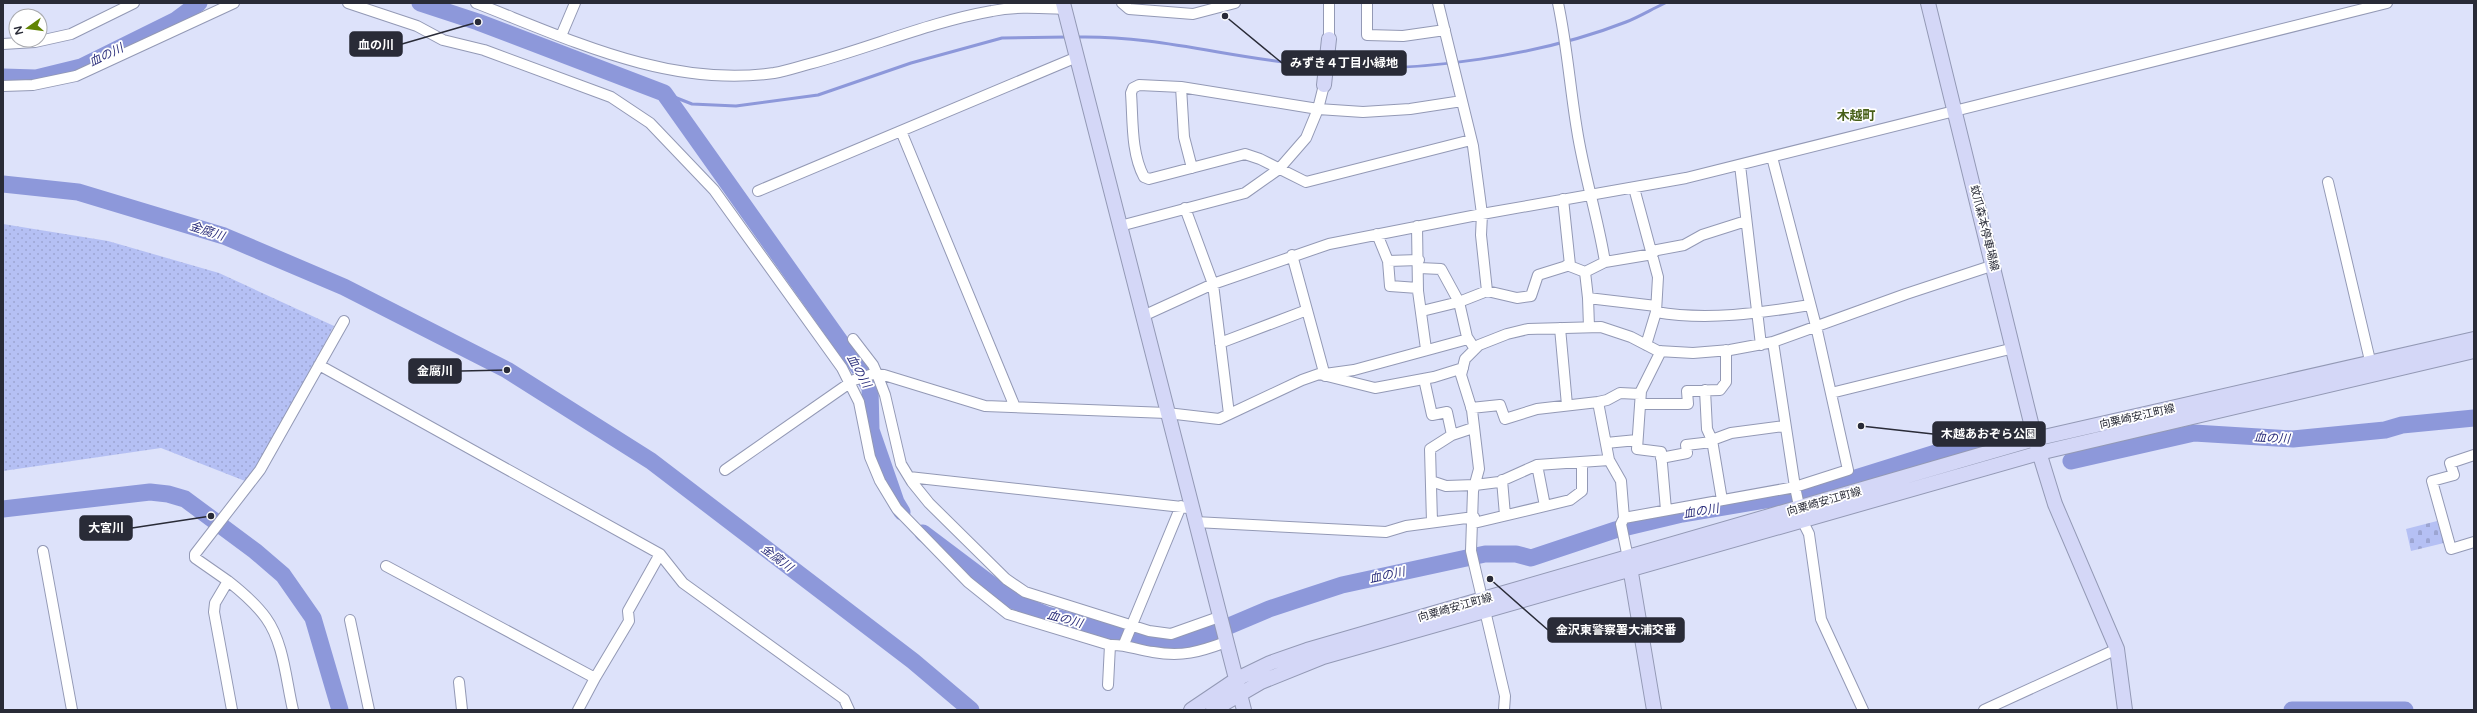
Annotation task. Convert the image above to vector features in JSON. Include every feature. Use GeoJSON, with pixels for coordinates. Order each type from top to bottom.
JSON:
{"type":"FeatureCollection","features":[{"type":"Feature","properties":{"kind":"main road","name":"蚊爪森本停車場線"},"geometry":{"type":"LineString","coordinates":[[1928,3],[1994,265],[2035,439],[2055,504],[2118,649],[2125,710]]}},
{"type":"Feature","properties":{"kind":"main road"},"geometry":{"type":"LineString","coordinates":[[1064,6],[1167,413],[1186,507],[1195,522],[1225,641],[1239,686],[1244,710]]}},
{"type":"Feature","properties":{"kind":"main road"},"geometry":{"type":"LineString","coordinates":[[1324,85],[1329,39]]}},
{"type":"Feature","properties":{"kind":"main road","name":"向粟崎安江町線"},"geometry":{"type":"LineString","coordinates":[[1800,512],[2372,369],[2474,339]]}},
{"type":"Feature","properties":{"kind":"main road","name":"向粟崎安江町線"},"geometry":{"type":"LineString","coordinates":[[1213,710],[1239,686],[1270,663],[1307,650],[1484,605],[1629,564],[2035,439],[2372,369],[2474,351]]}},
{"type":"Feature","properties":{"kind":"main road"},"geometry":{"type":"LineString","coordinates":[[1629,564],[1654,710]]}},
{"type":"Feature","properties":{"kind":"main road","name":"向粟崎安江町線"},"geometry":{"type":"LineString","coordinates":[[1191,710],[1239,686]]}},
{"type":"Feature","properties":{"kind":"street"},"geometry":{"type":"LineString","coordinates":[[3,44],[35,42],[71,34],[134,3]]}},
{"type":"Feature","properties":{"kind":"street"},"geometry":{"type":"LineString","coordinates":[[3,86],[33,85],[76,76],[234,3]]}},
{"type":"Feature","properties":{"kind":"street"},"geometry":{"type":"LineString","coordinates":[[348,3],[417,26],[443,40],[484,50],[612,97],[650,123],[714,190],[852,382],[870,457],[880,481],[897,508],[968,582],[1008,614],[1110,645],[1124,644],[1151,652],[1178,656],[1199,652],[1225,641]]}},
{"type":"Feature","properties":{"kind":"street"},"geometry":{"type":"LineString","coordinates":[[476,3],[607,54],[645,65],[684,72],[725,75],[774,73],[840,56],[952,20],[992,11],[1026,7],[1064,6]]}},
{"type":"Feature","properties":{"kind":"street"},"geometry":{"type":"LineString","coordinates":[[561,36],[574,3]]}},
{"type":"Feature","properties":{"kind":"street"},"geometry":{"type":"LineString","coordinates":[[1122,3],[1129,9],[1193,14],[1235,3]]}},
{"type":"Feature","properties":{"kind":"street"},"geometry":{"type":"LineString","coordinates":[[1329,3],[1329,39]]}},
{"type":"Feature","properties":{"kind":"street"},"geometry":{"type":"LineString","coordinates":[[1367,3],[1368,35],[1403,36],[1444,30]]}},
{"type":"Feature","properties":{"kind":"street"},"geometry":{"type":"LineString","coordinates":[[1438,3],[1471,140],[1482,214],[1480,235],[1486,291]]}},
{"type":"Feature","properties":{"kind":"street"},"geometry":{"type":"LineString","coordinates":[[1558,3],[1566,44],[1577,130],[1590,195],[1599,224],[1605,262]]}},
{"type":"Feature","properties":{"kind":"street"},"geometry":{"type":"LineString","coordinates":[[1143,316],[1213,284],[1292,255],[1329,244],[1563,199],[1686,178],[1956,112],[2387,3]]}},
{"type":"Feature","properties":{"kind":"street"},"geometry":{"type":"LineString","coordinates":[[758,191],[901,131],[1076,52]]}},
{"type":"Feature","properties":{"kind":"street"},"geometry":{"type":"LineString","coordinates":[[1462,101],[1410,109],[1363,112],[1318,110],[1180,87],[1138,85],[1133,88],[1133,134],[1140,170],[1144,177],[1149,178],[1244,154],[1260,159],[1306,182],[1471,140]]}},
{"type":"Feature","properties":{"kind":"street"},"geometry":{"type":"LineString","coordinates":[[1120,226],[1245,192],[1279,169],[1306,138],[1318,110],[1324,85]]}},
{"type":"Feature","properties":{"kind":"street"},"geometry":{"type":"LineString","coordinates":[[1180,87],[1184,137],[1192,168]]}},
{"type":"Feature","properties":{"kind":"street"},"geometry":{"type":"LineString","coordinates":[[901,131],[1015,406]]}},
{"type":"Feature","properties":{"kind":"street"},"geometry":{"type":"LineString","coordinates":[[1622,525],[1666,510],[1795,488],[1848,470],[1816,326],[1772,157]]}},
{"type":"Feature","properties":{"kind":"street"},"geometry":{"type":"LineString","coordinates":[[1740,165],[1761,345]]}},
{"type":"Feature","properties":{"kind":"street"},"geometry":{"type":"LineString","coordinates":[[2328,182],[2372,369]]}},
{"type":"Feature","properties":{"kind":"street"},"geometry":{"type":"LineString","coordinates":[[1634,188],[1658,277],[1656,309],[1646,345]]}},
{"type":"Feature","properties":{"kind":"street"},"geometry":{"type":"LineString","coordinates":[[1563,199],[1569,242],[1570,264],[1567,266]]}},
{"type":"Feature","properties":{"kind":"street"},"geometry":{"type":"LineString","coordinates":[[1185,208],[1213,284],[1229,414]]}},
{"type":"Feature","properties":{"kind":"street"},"geometry":{"type":"LineString","coordinates":[[1422,311],[1459,302],[1486,291],[1517,298],[1531,296],[1538,275],[1567,266],[1585,272],[1605,262],[1684,245],[1702,235],[1746,221]]}},
{"type":"Feature","properties":{"kind":"street"},"geometry":{"type":"LineString","coordinates":[[1417,226],[1419,264],[1418,288],[1422,311],[1421,321],[1426,349]]}},
{"type":"Feature","properties":{"kind":"street"},"geometry":{"type":"LineString","coordinates":[[1377,234],[1388,261],[1390,286],[1418,288]]}},
{"type":"Feature","properties":{"kind":"street"},"geometry":{"type":"LineString","coordinates":[[1292,255],[1325,375]]}},
{"type":"Feature","properties":{"kind":"street"},"geometry":{"type":"LineString","coordinates":[[1388,261],[1419,264],[1441,269],[1459,302],[1468,339],[1475,349]]}},
{"type":"Feature","properties":{"kind":"street"},"geometry":{"type":"LineString","coordinates":[[1504,710],[1505,696],[1473,558],[1475,485],[1479,469],[1471,408],[1461,376],[1465,359],[1479,345],[1507,334],[1546,327],[1600,327],[1661,351],[1693,353],[1761,345],[1994,265]]}},
{"type":"Feature","properties":{"kind":"street"},"geometry":{"type":"LineString","coordinates":[[1585,272],[1589,328]]}},
{"type":"Feature","properties":{"kind":"street"},"geometry":{"type":"LineString","coordinates":[[1588,298],[1656,309],[1676,315],[1757,314],[1810,305]]}},
{"type":"Feature","properties":{"kind":"street"},"geometry":{"type":"LineString","coordinates":[[1220,343],[1307,310]]}},
{"type":"Feature","properties":{"kind":"street"},"geometry":{"type":"LineString","coordinates":[[293,710],[279,645],[266,619],[246,596],[196,558],[195,554],[260,470],[344,321]]}},
{"type":"Feature","properties":{"kind":"street"},"geometry":{"type":"LineString","coordinates":[[1560,328],[1566,405]]}},
{"type":"Feature","properties":{"kind":"street"},"geometry":{"type":"LineString","coordinates":[[853,339],[873,365],[875,374],[885,395],[901,464],[909,477],[929,503],[1006,579],[1025,592],[1149,631],[1171,634],[1219,617]]}},
{"type":"Feature","properties":{"kind":"street"},"geometry":{"type":"LineString","coordinates":[[1325,375],[1354,370],[1406,357],[1426,349],[1468,339]]}},
{"type":"Feature","properties":{"kind":"street"},"geometry":{"type":"LineString","coordinates":[[1773,342],[1784,426],[1800,512],[1809,534],[1821,619],[1863,710]]}},
{"type":"Feature","properties":{"kind":"street"},"geometry":{"type":"LineString","coordinates":[[1831,393],[2014,348]]}},
{"type":"Feature","properties":{"kind":"street"},"geometry":{"type":"LineString","coordinates":[[1640,404],[1688,404],[1687,391],[1720,390],[1726,382],[1726,350]]}},
{"type":"Feature","properties":{"kind":"street"},"geometry":{"type":"LineString","coordinates":[[1661,351],[1640,394],[1637,449],[1660,452],[1666,510]]}},
{"type":"Feature","properties":{"kind":"street"},"geometry":{"type":"LineString","coordinates":[[319,365],[660,554],[683,583],[844,699],[849,710]]}},
{"type":"Feature","properties":{"kind":"street"},"geometry":{"type":"LineString","coordinates":[[725,470],[852,382],[875,374],[985,406],[1167,413],[1219,418],[1302,380],[1319,374],[1375,388],[1424,379],[1463,368]]}},
{"type":"Feature","properties":{"kind":"street"},"geometry":{"type":"LineString","coordinates":[[1424,379],[1432,415],[1447,412],[1452,435]]}},
{"type":"Feature","properties":{"kind":"street"},"geometry":{"type":"LineString","coordinates":[[1705,390],[1707,429],[1712,441],[1722,500]]}},
{"type":"Feature","properties":{"kind":"street"},"geometry":{"type":"LineString","coordinates":[[1471,408],[1500,405],[1505,419],[1537,409],[1607,400],[1620,393],[1640,394]]}},
{"type":"Feature","properties":{"kind":"street"},"geometry":{"type":"LineString","coordinates":[[1598,402],[1609,460],[1621,481],[1622,525],[1629,564]]}},
{"type":"Feature","properties":{"kind":"street"},"geometry":{"type":"LineString","coordinates":[[1661,458],[1687,453],[1686,445],[1712,441],[1731,433],[1784,426]]}},
{"type":"Feature","properties":{"kind":"street"},"geometry":{"type":"LineString","coordinates":[[1432,522],[1430,449],[1452,435],[1473,428]]}},
{"type":"Feature","properties":{"kind":"street"},"geometry":{"type":"LineString","coordinates":[[1606,443],[1637,440]]}},
{"type":"Feature","properties":{"kind":"street"},"geometry":{"type":"LineString","coordinates":[[2474,454],[2450,463],[2454,475],[2432,481],[2451,549],[2474,542]]}},
{"type":"Feature","properties":{"kind":"street"},"geometry":{"type":"LineString","coordinates":[[1431,481],[1446,486],[1475,485],[1502,480],[1537,464],[1609,460]]}},
{"type":"Feature","properties":{"kind":"street"},"geometry":{"type":"LineString","coordinates":[[1195,522],[1386,532],[1406,526],[1432,522],[1474,520],[1505,515],[1570,500],[1582,490],[1582,462]]}},
{"type":"Feature","properties":{"kind":"street"},"geometry":{"type":"LineString","coordinates":[[1537,464],[1545,506]]}},
{"type":"Feature","properties":{"kind":"street"},"geometry":{"type":"LineString","coordinates":[[909,477],[1186,507],[1131,625],[1124,644]]}},
{"type":"Feature","properties":{"kind":"street"},"geometry":{"type":"LineString","coordinates":[[1502,480],[1505,515]]}},
{"type":"Feature","properties":{"kind":"street"},"geometry":{"type":"LineString","coordinates":[[43,551],[72,710]]}},
{"type":"Feature","properties":{"kind":"street"},"geometry":{"type":"LineString","coordinates":[[578,710],[629,621],[628,611],[660,554]]}},
{"type":"Feature","properties":{"kind":"street"},"geometry":{"type":"LineString","coordinates":[[386,566],[596,678]]}},
{"type":"Feature","properties":{"kind":"street"},"geometry":{"type":"LineString","coordinates":[[228,581],[215,603],[214,612],[232,710]]}},
{"type":"Feature","properties":{"kind":"street"},"geometry":{"type":"LineString","coordinates":[[350,620],[369,710]]}},
{"type":"Feature","properties":{"kind":"street"},"geometry":{"type":"LineString","coordinates":[[1108,685],[1110,645]]}},
{"type":"Feature","properties":{"kind":"street"},"geometry":{"type":"LineString","coordinates":[[1984,710],[2118,649]]}},
{"type":"Feature","properties":{"kind":"street"},"geometry":{"type":"LineString","coordinates":[[459,682],[462,710]]}},
{"type":"Feature","properties":{"kind":"green space"},"geometry":{"type":"Polygon","coordinates":[[[3,224],[108,241],[219,273],[334,326],[264,456],[245,481],[161,448],[3,471],[3,224]]]}},
{"type":"Feature","properties":{"kind":"green space"},"geometry":{"type":"Polygon","coordinates":[[[2437,521],[2444,543],[2411,551],[2406,529],[2437,521]]]}},
{"type":"Feature","properties":{"kind":"waterway","name":"血の川"},"geometry":{"type":"LineString","coordinates":[[3,77],[36,78],[81,67],[176,20],[199,3]]}},
{"type":"Feature","properties":{"kind":"waterway","name":"血の川"},"geometry":{"type":"LineString","coordinates":[[420,3],[478,22],[664,93],[859,368],[870,388],[871,430],[896,502],[902,512]]}},
{"type":"Feature","properties":{"kind":"waterway"},"geometry":{"type":"LineString","coordinates":[[1330,67],[1365,68],[1441,64],[1519,52],[1557,44],[1593,34],[1631,20],[1665,3]]}},
{"type":"Feature","properties":{"kind":"waterway"},"geometry":{"type":"LineString","coordinates":[[664,93],[692,104],[736,106],[818,95],[911,63],[1002,38],[1067,37]]}},
{"type":"Feature","properties":{"kind":"waterway"},"geometry":{"type":"LineString","coordinates":[[1076,37],[1108,37],[1139,40],[1261,59],[1323,66]]}},
{"type":"Feature","properties":{"kind":"waterway","name":"金腐川"},"geometry":{"type":"LineString","coordinates":[[3,184],[78,192],[224,236],[344,287],[507,370],[651,461],[913,661],[971,710]]}},
{"type":"Feature","properties":{"kind":"waterway","name":"血の川"},"geometry":{"type":"LineString","coordinates":[[2071,461],[2194,433],[2293,439],[2385,430],[2402,425],[2474,418]]}},
{"type":"Feature","properties":{"kind":"waterway","name":"血の川"},"geometry":{"type":"LineString","coordinates":[[923,533],[1012,600],[1047,615],[1156,643],[1174,645],[1210,634],[1269,609],[1342,585],[1485,554],[1516,554],[1531,558],[1615,530],[1682,514],[1789,496],[1836,484],[1980,439]]}},
{"type":"Feature","properties":{"kind":"waterway"},"geometry":{"type":"LineString","coordinates":[[3,509],[150,492],[168,494],[185,499],[255,551],[283,575],[313,618],[340,710]]}},
{"type":"Feature","properties":{"kind":"waterway","name":"金腐川"},"geometry":{"type":"LineString","coordinates":[[2292,710],[2405,710]]}},
{"type":"Feature","properties":{"kind":"place","name":"みずき４丁目小緑地"},"geometry":{"type":"Point","coordinates":[1225,16]}},
{"type":"Feature","properties":{"kind":"place","name":"血の川"},"geometry":{"type":"Point","coordinates":[478,22]}},
{"type":"Feature","properties":{"kind":"place","name":"金腐川"},"geometry":{"type":"Point","coordinates":[507,370]}},
{"type":"Feature","properties":{"kind":"place","name":"木越あおぞら公園"},"geometry":{"type":"Point","coordinates":[1861,426]}},
{"type":"Feature","properties":{"kind":"place","name":"大宮川"},"geometry":{"type":"Point","coordinates":[211,516]}},
{"type":"Feature","properties":{"kind":"place","name":"金沢東警察署大浦交番"},"geometry":{"type":"Point","coordinates":[1490,579]}},
{"type":"Feature","properties":{"kind":"district","name":"木越町"},"geometry":{"type":"Point","coordinates":[1856,115]}}]}
